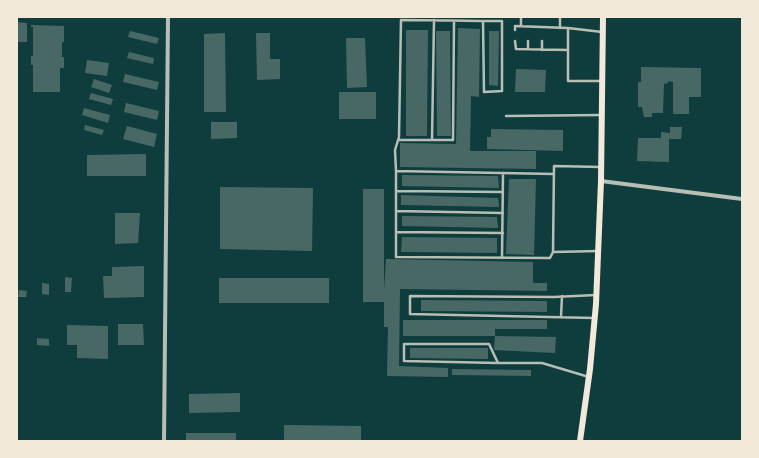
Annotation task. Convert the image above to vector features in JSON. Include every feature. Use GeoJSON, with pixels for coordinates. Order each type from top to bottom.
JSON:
{"type":"FeatureCollection","features":[{"type":"Feature","properties":{"kind":"main road"},"geometry":{"type":"LineString","coordinates":[[580,441],[589,377],[597,295],[602,181],[603,17]]}},
{"type":"Feature","properties":{"kind":"street"},"geometry":{"type":"LineString","coordinates":[[164,441],[168,17]]}},
{"type":"Feature","properties":{"kind":"street"},"geometry":{"type":"LineString","coordinates":[[602,181],[742,199]]}},
{"type":"Feature","properties":{"kind":"lane"},"geometry":{"type":"LineString","coordinates":[[521,17],[521,26]]}},
{"type":"Feature","properties":{"kind":"lane"},"geometry":{"type":"LineString","coordinates":[[560,17],[560,28]]}},
{"type":"Feature","properties":{"kind":"lane"},"geometry":{"type":"LineString","coordinates":[[483,21],[484,92],[502,91],[502,21],[401,20],[399,140],[395,150],[396,257],[550,258],[553,252],[554,166],[602,167]]}},
{"type":"Feature","properties":{"kind":"lane"},"geometry":{"type":"LineString","coordinates":[[432,140],[434,20]]}},
{"type":"Feature","properties":{"kind":"lane"},"geometry":{"type":"LineString","coordinates":[[399,140],[453,140],[454,20]]}},
{"type":"Feature","properties":{"kind":"lane"},"geometry":{"type":"LineString","coordinates":[[515,30],[515,26],[521,26],[528,28],[568,28],[603,32]]}},
{"type":"Feature","properties":{"kind":"lane"},"geometry":{"type":"LineString","coordinates":[[568,28],[568,81],[602,81]]}},
{"type":"Feature","properties":{"kind":"lane"},"geometry":{"type":"LineString","coordinates":[[516,41],[516,49],[568,50]]}},
{"type":"Feature","properties":{"kind":"lane"},"geometry":{"type":"LineString","coordinates":[[528,41],[528,49]]}},
{"type":"Feature","properties":{"kind":"lane"},"geometry":{"type":"LineString","coordinates":[[542,41],[542,50]]}},
{"type":"Feature","properties":{"kind":"lane"},"geometry":{"type":"LineString","coordinates":[[506,116],[602,115]]}},
{"type":"Feature","properties":{"kind":"lane"},"geometry":{"type":"LineString","coordinates":[[396,171],[554,174]]}},
{"type":"Feature","properties":{"kind":"lane"},"geometry":{"type":"LineString","coordinates":[[502,258],[503,173]]}},
{"type":"Feature","properties":{"kind":"lane"},"geometry":{"type":"LineString","coordinates":[[396,191],[503,192]]}},
{"type":"Feature","properties":{"kind":"lane"},"geometry":{"type":"LineString","coordinates":[[396,212],[503,213]]}},
{"type":"Feature","properties":{"kind":"lane"},"geometry":{"type":"LineString","coordinates":[[396,232],[502,233]]}},
{"type":"Feature","properties":{"kind":"lane"},"geometry":{"type":"LineString","coordinates":[[553,252],[599,252]]}},
{"type":"Feature","properties":{"kind":"lane"},"geometry":{"type":"LineString","coordinates":[[595,318],[410,314],[410,296],[597,295]]}},
{"type":"Feature","properties":{"kind":"lane"},"geometry":{"type":"LineString","coordinates":[[561,317],[562,296]]}},
{"type":"Feature","properties":{"kind":"lane"},"geometry":{"type":"LineString","coordinates":[[498,363],[489,344],[404,344],[404,361],[498,363],[542,363],[589,377]]}},
{"type":"Feature","properties":{"kind":"building"},"geometry":{"type":"Polygon","coordinates":[[[17,22],[27,23],[27,42],[18,42],[17,22]]]}},
{"type":"Feature","properties":{"kind":"building"},"geometry":{"type":"Polygon","coordinates":[[[31,25],[64,26],[62,57],[64,57],[64,68],[60,68],[60,92],[33,92],[33,65],[31,65],[31,56],[33,56],[33,27],[31,27],[31,25]]]}},
{"type":"Feature","properties":{"kind":"building"},"geometry":{"type":"Polygon","coordinates":[[[458,28],[480,29],[479,97],[471,96],[470,151],[536,151],[536,169],[400,167],[400,143],[456,144],[458,28]]]}},
{"type":"Feature","properties":{"kind":"building"},"geometry":{"type":"Polygon","coordinates":[[[406,30],[428,30],[427,136],[406,136],[406,30]]]}},
{"type":"Feature","properties":{"kind":"building"},"geometry":{"type":"Polygon","coordinates":[[[130,31],[159,38],[157,44],[128,37],[130,31]]]}},
{"type":"Feature","properties":{"kind":"building"},"geometry":{"type":"Polygon","coordinates":[[[436,31],[450,31],[451,136],[437,136],[436,31]]]}},
{"type":"Feature","properties":{"kind":"building"},"geometry":{"type":"Polygon","coordinates":[[[489,31],[499,31],[498,86],[489,85],[489,31]]]}},
{"type":"Feature","properties":{"kind":"building"},"geometry":{"type":"Polygon","coordinates":[[[225,33],[226,112],[204,112],[204,34],[225,33]]]}},
{"type":"Feature","properties":{"kind":"building"},"geometry":{"type":"Polygon","coordinates":[[[256,33],[270,33],[270,59],[280,59],[280,79],[257,80],[256,33]]]}},
{"type":"Feature","properties":{"kind":"building"},"geometry":{"type":"Polygon","coordinates":[[[346,38],[365,38],[367,87],[347,88],[346,38]]]}},
{"type":"Feature","properties":{"kind":"building"},"geometry":{"type":"Polygon","coordinates":[[[129,52],[154,58],[153,64],[127,58],[129,52]]]}},
{"type":"Feature","properties":{"kind":"building"},"geometry":{"type":"Polygon","coordinates":[[[87,60],[109,63],[107,76],[85,73],[87,60]]]}},
{"type":"Feature","properties":{"kind":"building"},"geometry":{"type":"Polygon","coordinates":[[[641,67],[701,68],[701,97],[689,97],[689,114],[673,114],[673,82],[668,81],[668,83],[664,84],[663,113],[652,113],[652,117],[644,117],[642,107],[638,107],[638,82],[641,82],[641,67]]]}},
{"type":"Feature","properties":{"kind":"building"},"geometry":{"type":"Polygon","coordinates":[[[516,69],[546,70],[545,92],[515,92],[516,69]]]}},
{"type":"Feature","properties":{"kind":"building"},"geometry":{"type":"Polygon","coordinates":[[[125,74],[159,82],[157,90],[123,82],[125,74]]]}},
{"type":"Feature","properties":{"kind":"building"},"geometry":{"type":"Polygon","coordinates":[[[94,79],[112,85],[109,93],[91,87],[94,79]]]}},
{"type":"Feature","properties":{"kind":"building"},"geometry":{"type":"Polygon","coordinates":[[[339,92],[376,92],[376,119],[339,119],[339,92]]]}},
{"type":"Feature","properties":{"kind":"building"},"geometry":{"type":"Polygon","coordinates":[[[91,93],[113,99],[111,105],[89,99],[91,93]]]}},
{"type":"Feature","properties":{"kind":"building"},"geometry":{"type":"Polygon","coordinates":[[[126,103],[159,111],[157,120],[124,112],[126,103]]]}},
{"type":"Feature","properties":{"kind":"building"},"geometry":{"type":"Polygon","coordinates":[[[84,108],[110,115],[108,123],[82,115],[84,108]]]}},
{"type":"Feature","properties":{"kind":"building"},"geometry":{"type":"Polygon","coordinates":[[[211,122],[237,122],[237,138],[211,139],[211,122]]]}},
{"type":"Feature","properties":{"kind":"building"},"geometry":{"type":"Polygon","coordinates":[[[85,125],[104,130],[102,135],[84,130],[85,125]]]}},
{"type":"Feature","properties":{"kind":"building"},"geometry":{"type":"Polygon","coordinates":[[[127,126],[157,134],[154,147],[123,139],[127,126]]]}},
{"type":"Feature","properties":{"kind":"building"},"geometry":{"type":"Polygon","coordinates":[[[670,127],[682,127],[681,139],[669,139],[669,162],[637,161],[638,138],[661,138],[661,132],[670,133],[670,127]]]}},
{"type":"Feature","properties":{"kind":"building"},"geometry":{"type":"Polygon","coordinates":[[[491,129],[563,130],[563,151],[487,149],[487,137],[491,137],[491,129]]]}},
{"type":"Feature","properties":{"kind":"building"},"geometry":{"type":"Polygon","coordinates":[[[146,154],[146,176],[87,176],[87,155],[146,154]]]}},
{"type":"Feature","properties":{"kind":"building"},"geometry":{"type":"Polygon","coordinates":[[[402,175],[498,176],[499,188],[402,186],[402,175]]]}},
{"type":"Feature","properties":{"kind":"building"},"geometry":{"type":"Polygon","coordinates":[[[509,179],[536,179],[534,255],[506,254],[509,179]]]}},
{"type":"Feature","properties":{"kind":"building"},"geometry":{"type":"Polygon","coordinates":[[[220,187],[313,188],[312,251],[220,249],[220,187]]]}},
{"type":"Feature","properties":{"kind":"building"},"geometry":{"type":"Polygon","coordinates":[[[363,189],[384,189],[384,291],[386,259],[533,262],[533,283],[547,283],[547,291],[400,289],[399,366],[448,368],[448,377],[387,376],[388,327],[384,327],[384,302],[363,302],[363,189]]]}},
{"type":"Feature","properties":{"kind":"building"},"geometry":{"type":"Polygon","coordinates":[[[401,195],[498,198],[499,207],[401,205],[401,195]]]}},
{"type":"Feature","properties":{"kind":"building"},"geometry":{"type":"Polygon","coordinates":[[[115,213],[140,213],[138,243],[115,244],[115,213]]]}},
{"type":"Feature","properties":{"kind":"building"},"geometry":{"type":"Polygon","coordinates":[[[402,216],[497,217],[498,228],[402,226],[402,216]]]}},
{"type":"Feature","properties":{"kind":"building"},"geometry":{"type":"Polygon","coordinates":[[[402,237],[497,238],[497,253],[401,252],[402,237]]]}},
{"type":"Feature","properties":{"kind":"building"},"geometry":{"type":"Polygon","coordinates":[[[144,266],[144,297],[104,298],[103,276],[112,276],[112,267],[144,266]]]}},
{"type":"Feature","properties":{"kind":"building"},"geometry":{"type":"Polygon","coordinates":[[[65,277],[72,278],[71,292],[65,292],[65,277]]]}},
{"type":"Feature","properties":{"kind":"building"},"geometry":{"type":"Polygon","coordinates":[[[219,278],[329,278],[329,303],[219,303],[219,278]]]}},
{"type":"Feature","properties":{"kind":"building"},"geometry":{"type":"Polygon","coordinates":[[[42,283],[49,284],[49,295],[42,294],[42,283]]]}},
{"type":"Feature","properties":{"kind":"building"},"geometry":{"type":"Polygon","coordinates":[[[19,290],[27,291],[26,297],[18,297],[19,290]]]}},
{"type":"Feature","properties":{"kind":"building"},"geometry":{"type":"Polygon","coordinates":[[[421,300],[547,301],[547,312],[421,311],[421,300]]]}},
{"type":"Feature","properties":{"kind":"building"},"geometry":{"type":"Polygon","coordinates":[[[403,320],[547,320],[547,329],[495,329],[495,336],[403,336],[403,320]]]}},
{"type":"Feature","properties":{"kind":"building"},"geometry":{"type":"Polygon","coordinates":[[[118,324],[143,324],[144,345],[118,345],[118,324]]]}},
{"type":"Feature","properties":{"kind":"building"},"geometry":{"type":"Polygon","coordinates":[[[67,325],[108,326],[108,359],[77,358],[77,345],[67,345],[67,325]]]}},
{"type":"Feature","properties":{"kind":"building"},"geometry":{"type":"Polygon","coordinates":[[[495,336],[556,337],[555,353],[494,350],[495,336]]]}},
{"type":"Feature","properties":{"kind":"building"},"geometry":{"type":"Polygon","coordinates":[[[37,338],[49,339],[49,346],[37,345],[37,338]]]}},
{"type":"Feature","properties":{"kind":"building"},"geometry":{"type":"Polygon","coordinates":[[[410,348],[488,348],[488,359],[410,358],[410,348]]]}},
{"type":"Feature","properties":{"kind":"building"},"geometry":{"type":"Polygon","coordinates":[[[452,369],[531,370],[531,376],[452,375],[452,369]]]}},
{"type":"Feature","properties":{"kind":"building"},"geometry":{"type":"Polygon","coordinates":[[[240,393],[240,412],[189,413],[189,394],[240,393]]]}},
{"type":"Feature","properties":{"kind":"building"},"geometry":{"type":"Polygon","coordinates":[[[284,425],[361,426],[361,441],[284,441],[284,425]]]}},
{"type":"Feature","properties":{"kind":"building"},"geometry":{"type":"Polygon","coordinates":[[[186,433],[236,433],[236,441],[186,441],[186,433]]]}}]}
